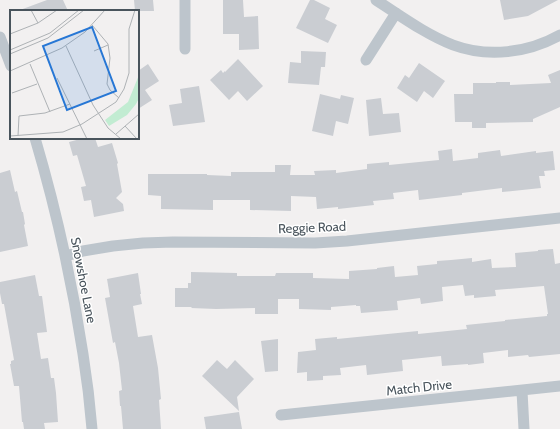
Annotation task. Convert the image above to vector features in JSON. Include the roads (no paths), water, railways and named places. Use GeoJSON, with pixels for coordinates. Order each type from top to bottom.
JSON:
{"type":"FeatureCollection","features":[{"type":"Feature","properties":{"kind":"street"},"geometry":{"type":"LineString","coordinates":[[184,0],[186,49]]}},
{"type":"Feature","properties":{"kind":"street"},"geometry":{"type":"LineString","coordinates":[[376,0],[414,25],[433,35],[454,45],[475,50],[515,52],[552,40],[560,35]]}},
{"type":"Feature","properties":{"kind":"street"},"geometry":{"type":"LineString","coordinates":[[366,60],[396,13]]}},
{"type":"Feature","properties":{"kind":"street"},"geometry":{"type":"LineString","coordinates":[[0,37],[10,63]]}},
{"type":"Feature","properties":{"kind":"street","name":"Snowshoe Lane"},"geometry":{"type":"LineString","coordinates":[[35,139],[45,170],[66,256],[79,328],[92,429]]}},
{"type":"Feature","properties":{"kind":"street","name":"Reggie Road"},"geometry":{"type":"LineString","coordinates":[[66,256],[83,251],[143,243],[315,243],[347,241],[560,218]]}},
{"type":"Feature","properties":{"kind":"street","name":"Match Drive"},"geometry":{"type":"LineString","coordinates":[[281,415],[560,386]]}},
{"type":"Feature","properties":{"kind":"street"},"geometry":{"type":"LineString","coordinates":[[522,391],[524,429]]}}]}
